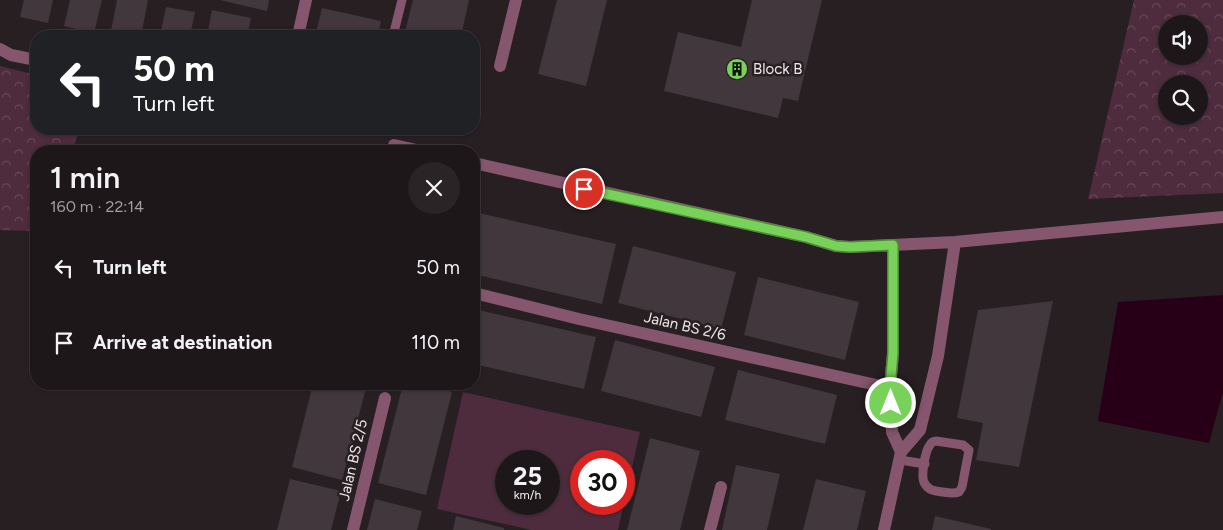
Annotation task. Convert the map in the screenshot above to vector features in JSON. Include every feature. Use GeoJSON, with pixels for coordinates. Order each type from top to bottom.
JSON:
{"type":"FeatureCollection","features":[{"type":"Feature","properties":{"kind":"street"},"geometry":{"type":"LineString","coordinates":[[299,30],[306,0]]}},
{"type":"Feature","properties":{"kind":"street"},"geometry":{"type":"LineString","coordinates":[[500,66],[516,0]]}},
{"type":"Feature","properties":{"kind":"street"},"geometry":{"type":"LineString","coordinates":[[0,49],[12,55],[30,59]]}},
{"type":"Feature","properties":{"kind":"street"},"geometry":{"type":"LineString","coordinates":[[480,164],[806,237],[836,246],[955,242],[1223,218]]}},
{"type":"Feature","properties":{"kind":"street"},"geometry":{"type":"LineString","coordinates":[[884,530],[900,456],[920,430],[938,356],[955,242]]}},
{"type":"Feature","properties":{"kind":"street"},"geometry":{"type":"LineString","coordinates":[[893,245],[893,353],[890,388],[892,432],[900,456]]}},
{"type":"Feature","properties":{"kind":"street","name":"Jalan BS 2/6"},"geometry":{"type":"LineString","coordinates":[[480,295],[890,388]]}},
{"type":"Feature","properties":{"kind":"street","name":"Jalan BS 2/5"},"geometry":{"type":"LineString","coordinates":[[353,530],[385,398]]}},
{"type":"Feature","properties":{"kind":"street"},"geometry":{"type":"LineString","coordinates":[[710,530],[720,488]]}},
{"type":"Feature","properties":{"kind":"lane"},"geometry":{"type":"LineString","coordinates":[[395,30],[402,0]]}},
{"type":"Feature","properties":{"kind":"lane"},"geometry":{"type":"LineString","coordinates":[[932,442],[963,445],[969,450],[962,486],[959,492],[954,494],[931,490],[925,485],[922,478],[925,464],[929,445],[932,442]]}},
{"type":"Feature","properties":{"kind":"lane"},"geometry":{"type":"LineString","coordinates":[[900,456],[925,464]]}},
{"type":"Feature","properties":{"kind":"green space"},"geometry":{"type":"Polygon","coordinates":[[[1134,0],[1223,0],[1223,193],[1088,199],[1134,0]]]}},
{"type":"Feature","properties":{"kind":"green space"},"geometry":{"type":"Polygon","coordinates":[[[0,66],[30,74],[30,135],[77,135],[75,145],[30,145],[30,231],[0,230],[0,66]]]}},
{"type":"Feature","properties":{"kind":"green space"},"geometry":{"type":"Polygon","coordinates":[[[463,392],[640,432],[635,454],[635,450],[570,450],[570,515],[621,515],[618,530],[532,530],[437,509],[463,392]]]}},
{"type":"Feature","properties":{"kind":"shaded area"},"geometry":{"type":"Polygon","coordinates":[[[1223,295],[1223,392],[1209,443],[1098,421],[1118,302],[1223,295]]]}},
{"type":"Feature","properties":{"kind":"building"},"geometry":{"type":"Polygon","coordinates":[[[24,0],[53,0],[48,23],[20,17],[24,0]]]}},
{"type":"Feature","properties":{"kind":"building"},"geometry":{"type":"Polygon","coordinates":[[[70,0],[102,0],[95,30],[81,30],[64,26],[70,0]]]}},
{"type":"Feature","properties":{"kind":"building"},"geometry":{"type":"Polygon","coordinates":[[[117,0],[148,0],[142,30],[111,30],[117,0]]]}},
{"type":"Feature","properties":{"kind":"building"},"geometry":{"type":"Polygon","coordinates":[[[220,0],[269,0],[267,11],[220,0]]]}},
{"type":"Feature","properties":{"kind":"building"},"geometry":{"type":"Polygon","coordinates":[[[413,0],[469,0],[462,30],[406,30],[413,0]]]}},
{"type":"Feature","properties":{"kind":"building"},"geometry":{"type":"Polygon","coordinates":[[[557,0],[607,0],[586,86],[538,74],[557,0]]]}},
{"type":"Feature","properties":{"kind":"building","name":"Block B"},"geometry":{"type":"Polygon","coordinates":[[[752,0],[822,0],[798,101],[783,98],[778,118],[664,91],[678,32],[741,47],[752,0]]]}},
{"type":"Feature","properties":{"kind":"building"},"geometry":{"type":"Polygon","coordinates":[[[166,7],[195,12],[191,30],[161,30],[166,7]]]}},
{"type":"Feature","properties":{"kind":"building"},"geometry":{"type":"Polygon","coordinates":[[[322,8],[381,21],[379,30],[317,30],[322,8]]]}},
{"type":"Feature","properties":{"kind":"building"},"geometry":{"type":"Polygon","coordinates":[[[212,10],[251,18],[248,30],[208,30],[212,10]]]}},
{"type":"Feature","properties":{"kind":"building"},"geometry":{"type":"Polygon","coordinates":[[[480,213],[616,244],[602,304],[480,275],[480,213]]]}},
{"type":"Feature","properties":{"kind":"building"},"geometry":{"type":"Polygon","coordinates":[[[633,246],[736,272],[721,329],[618,303],[633,246]]]}},
{"type":"Feature","properties":{"kind":"building"},"geometry":{"type":"Polygon","coordinates":[[[758,277],[859,302],[845,360],[744,335],[758,277]]]}},
{"type":"Feature","properties":{"kind":"building"},"geometry":{"type":"Polygon","coordinates":[[[1053,301],[1019,467],[976,460],[983,423],[957,418],[978,310],[1053,301]]]}},
{"type":"Feature","properties":{"kind":"building"},"geometry":{"type":"Polygon","coordinates":[[[480,310],[596,337],[584,389],[480,365],[480,310]]]}},
{"type":"Feature","properties":{"kind":"building"},"geometry":{"type":"Polygon","coordinates":[[[615,340],[715,367],[701,417],[601,391],[615,340]]]}},
{"type":"Feature","properties":{"kind":"building"},"geometry":{"type":"Polygon","coordinates":[[[738,370],[837,395],[825,444],[725,420],[738,370]]]}},
{"type":"Feature","properties":{"kind":"building"},"geometry":{"type":"Polygon","coordinates":[[[311,390],[365,390],[342,480],[292,467],[311,390]]]}},
{"type":"Feature","properties":{"kind":"building"},"geometry":{"type":"Polygon","coordinates":[[[401,390],[444,390],[452,392],[426,495],[378,483],[401,390]]]}},
{"type":"Feature","properties":{"kind":"building"},"geometry":{"type":"Polygon","coordinates":[[[650,438],[700,451],[680,530],[627,530],[631,515],[635,515],[635,498],[650,438]]]}},
{"type":"Feature","properties":{"kind":"building"},"geometry":{"type":"Polygon","coordinates":[[[736,465],[780,474],[767,530],[722,530],[736,465]]]}},
{"type":"Feature","properties":{"kind":"building"},"geometry":{"type":"Polygon","coordinates":[[[290,479],[341,491],[331,530],[277,530],[290,479]]]}},
{"type":"Feature","properties":{"kind":"building"},"geometry":{"type":"Polygon","coordinates":[[[816,479],[866,491],[857,530],[803,530],[816,479]]]}},
{"type":"Feature","properties":{"kind":"building"},"geometry":{"type":"Polygon","coordinates":[[[375,499],[422,511],[417,530],[367,530],[375,499]]]}},
{"type":"Feature","properties":{"kind":"building"},"geometry":{"type":"Polygon","coordinates":[[[456,516],[504,528],[504,530],[453,530],[456,516]]]}},
{"type":"Feature","properties":{"kind":"building"},"geometry":{"type":"Polygon","coordinates":[[[935,516],[991,529],[991,530],[932,530],[935,516]]]}},
{"type":"Feature","properties":{"kind":"place","name":"Block B"},"geometry":{"type":"Point","coordinates":[737,69]}},
{"type":"Feature","properties":{"kind":"route"},"geometry":{"type":"LineString","coordinates":[[584,189],[806,237],[836,246],[893,245],[891,403]]}}]}
